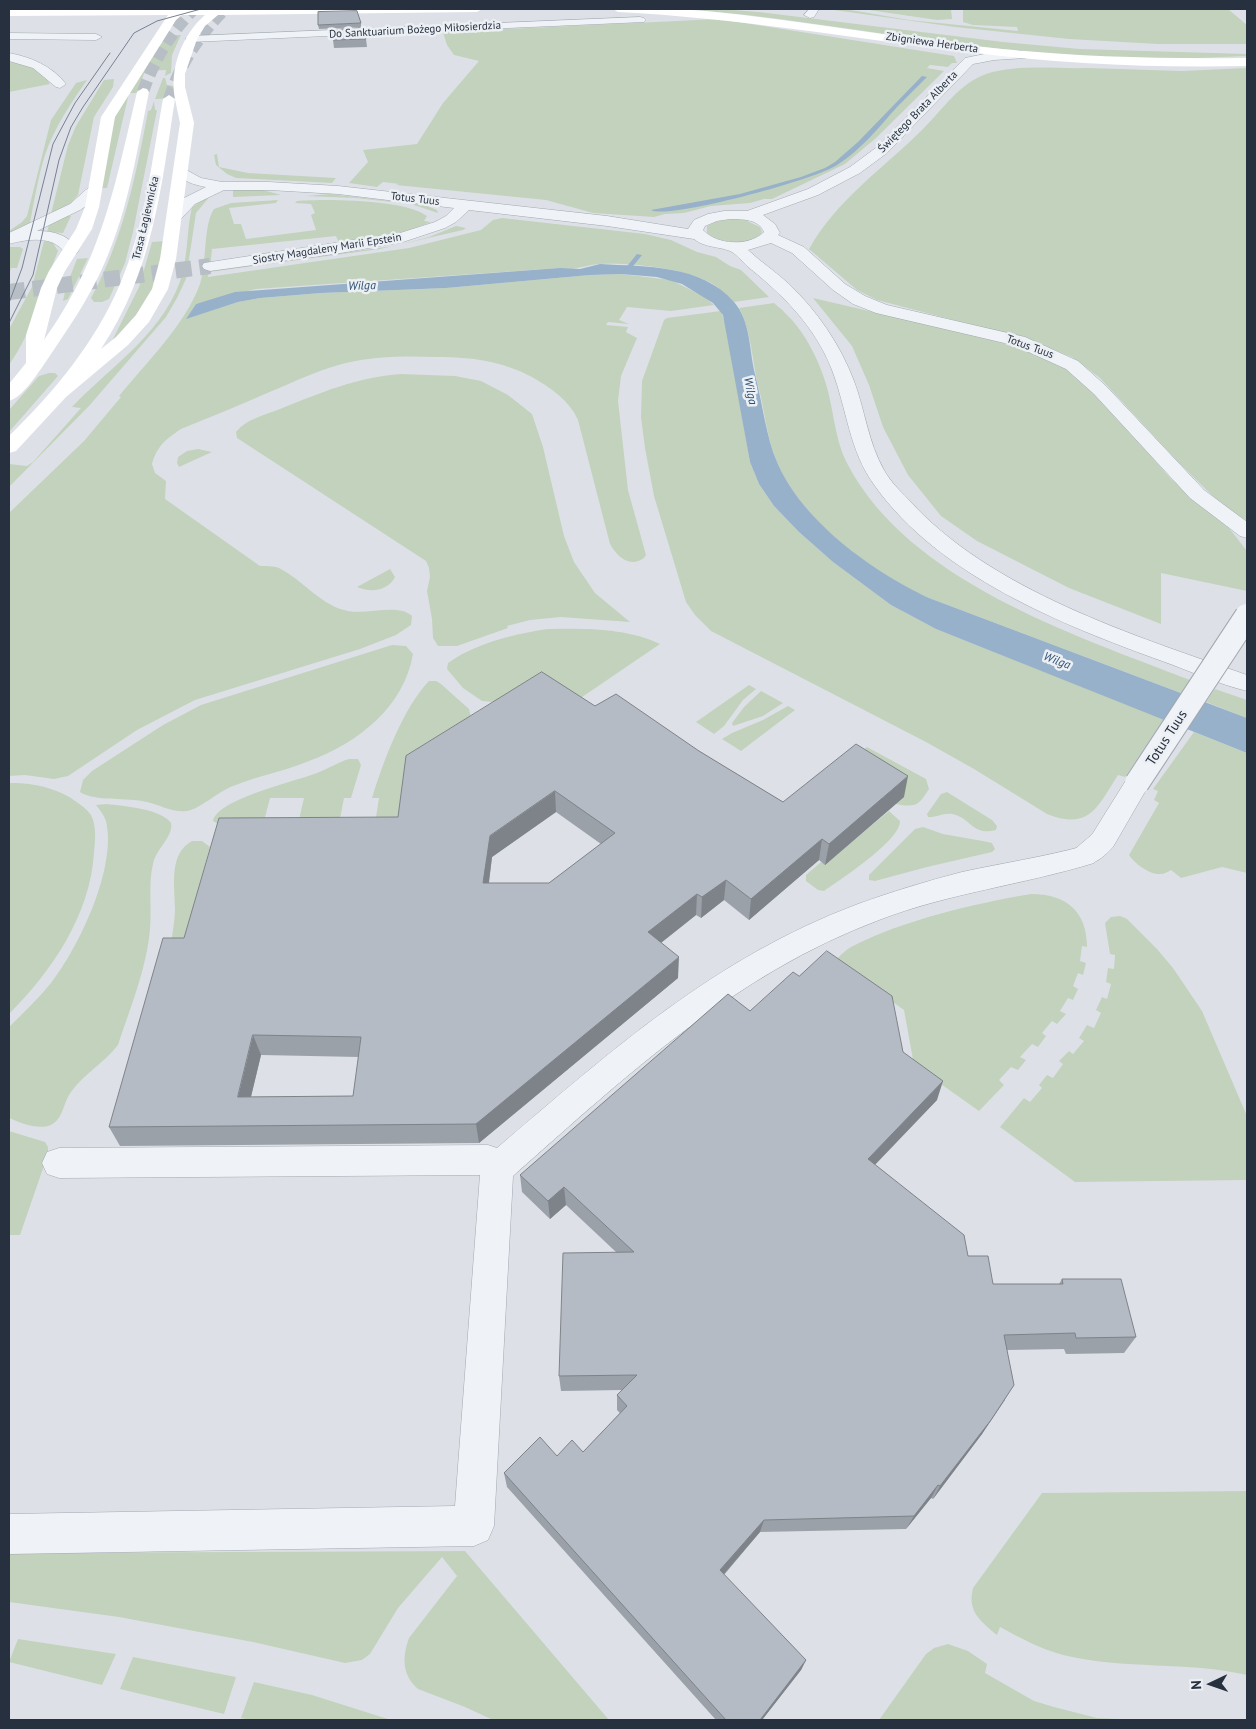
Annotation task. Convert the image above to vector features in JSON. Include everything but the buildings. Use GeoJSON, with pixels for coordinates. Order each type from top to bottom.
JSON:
{"type":"FeatureCollection","features":[{"type":"Feature","properties":{"kind":"main road"},"geometry":{"type":"LineString","coordinates":[[9,13],[180,10],[259,12],[477,9]]}},
{"type":"Feature","properties":{"kind":"main road","name":"Zbigniewa Herberta"},"geometry":{"type":"LineString","coordinates":[[618,9],[742,17],[1022,55],[1125,61],[1247,62]]}},
{"type":"Feature","properties":{"kind":"main road"},"geometry":{"type":"LineString","coordinates":[[754,9],[812,12],[826,16]]}},
{"type":"Feature","properties":{"kind":"main road"},"geometry":{"type":"LineString","coordinates":[[34,365],[35,334],[49,288],[87,222],[111,111],[156,27],[180,10]]}},
{"type":"Feature","properties":{"kind":"main road"},"geometry":{"type":"LineString","coordinates":[[57,395],[116,347],[151,305],[167,269],[187,123],[178,78],[193,35],[216,10]]}},
{"type":"Feature","properties":{"kind":"main road"},"geometry":{"type":"LineString","coordinates":[[99,12],[132,18],[156,27]]}},
{"type":"Feature","properties":{"kind":"main road"},"geometry":{"type":"LineString","coordinates":[[193,35],[223,20],[259,12]]}},
{"type":"Feature","properties":{"kind":"main road"},"geometry":{"type":"LineString","coordinates":[[1153,50],[1247,51]]}},
{"type":"Feature","properties":{"kind":"main road"},"geometry":{"type":"LineString","coordinates":[[9,395],[70,316],[93,273],[107,241],[117,210],[143,92]]}},
{"type":"Feature","properties":{"kind":"main road","name":"Trasa Łagiewnicka"},"geometry":{"type":"LineString","coordinates":[[9,447],[57,395],[101,336],[126,290],[148,219],[169,99]]}},
{"type":"Feature","properties":{"kind":"street","name":"Do Sanktuarium Bożego Miłosierdzia"},"geometry":{"type":"LineString","coordinates":[[193,35],[640,20]]}},
{"type":"Feature","properties":{"kind":"street"},"geometry":{"type":"LineString","coordinates":[[9,36],[96,37]]}},
{"type":"Feature","properties":{"kind":"street","name":"Świętego Brata Alberta"},"geometry":{"type":"LineString","coordinates":[[940,45],[959,53],[969,61]]}},
{"type":"Feature","properties":{"kind":"street","name":"Świętego Brata Alberta"},"geometry":{"type":"LineString","coordinates":[[754,218],[802,203],[813,192],[855,170],[882,150],[969,61],[987,57],[1022,55]]}},
{"type":"Feature","properties":{"kind":"street"},"geometry":{"type":"LineString","coordinates":[[9,57],[28,61],[41,67],[60,84]]}},
{"type":"Feature","properties":{"kind":"street","name":"Totus Tuus"},"geometry":{"type":"LineString","coordinates":[[180,171],[197,180],[222,186],[312,188],[607,221],[698,235],[712,243],[734,246],[762,241],[798,250],[839,287],[859,300],[882,309],[1019,341],[1055,355],[1072,365],[1100,390],[1197,494],[1247,532]]}},
{"type":"Feature","properties":{"kind":"street","name":"Totus Tuus"},"geometry":{"type":"LineString","coordinates":[[174,218],[190,199],[222,186]]}},
{"type":"Feature","properties":{"kind":"street"},"geometry":{"type":"LineString","coordinates":[[9,239],[75,207],[95,189]]}},
{"type":"Feature","properties":{"kind":"street","name":"Siostry Magdaleny Marii Epstein"},"geometry":{"type":"LineString","coordinates":[[210,266],[403,238],[445,223],[465,205]]}},
{"type":"Feature","properties":{"kind":"street","name":"Totus Tuus"},"geometry":{"type":"LineString","coordinates":[[607,221],[704,220],[724,215],[754,218]]}},
{"type":"Feature","properties":{"kind":"street"},"geometry":{"type":"LineString","coordinates":[[754,218],[772,228],[772,233],[762,241],[769,259],[773,278]]}},
{"type":"Feature","properties":{"kind":"street"},"geometry":{"type":"LineString","coordinates":[[698,235],[695,231],[696,226],[704,220]]}},
{"type":"Feature","properties":{"kind":"street"},"geometry":{"type":"LineString","coordinates":[[9,239],[30,236],[55,238],[65,242],[70,250]]}},
{"type":"Feature","properties":{"kind":"street"},"geometry":{"type":"LineString","coordinates":[[734,246],[749,262],[773,278],[808,316],[828,343],[841,368],[856,428],[875,472],[902,507],[924,528],[948,547],[993,577],[1067,614],[1181,660],[1247,683]]}},
{"type":"Feature","properties":{"kind":"street","name":"Totus Tuus"},"geometry":{"type":"LineString","coordinates":[[497,1169],[647,1040],[695,1003],[761,962],[799,942],[867,912],[938,890],[1084,856],[1096,848],[1247,616]]}},
{"type":"Feature","properties":{"kind":"street"},"geometry":{"type":"LineString","coordinates":[[9,1534],[474,1526],[497,1169],[488,1160],[59,1163]]}},
{"type":"Feature","properties":{"kind":"green space"},"geometry":{"type":"Polygon","coordinates":[[[680,9],[720,9],[759,12],[1003,42],[1080,49],[1247,54],[1247,56],[1145,59],[1052,54],[919,39],[783,19],[680,9]]]}},
{"type":"Feature","properties":{"kind":"green space"},"geometry":{"type":"Polygon","coordinates":[[[827,9],[845,9],[909,20],[1018,31],[1017,27],[973,25],[963,22],[963,9],[1228,9],[1247,25],[1247,44],[1158,44],[1069,39],[955,27],[827,9]]]}},
{"type":"Feature","properties":{"kind":"green space"},"geometry":{"type":"Polygon","coordinates":[[[862,9],[951,9],[952,19],[937,20],[862,9]]]}},
{"type":"Feature","properties":{"kind":"green space"},"geometry":{"type":"Polygon","coordinates":[[[719,19],[954,56],[957,63],[952,63],[948,67],[930,65],[927,68],[944,71],[876,138],[845,164],[772,199],[711,206],[684,213],[665,214],[654,217],[593,213],[546,200],[396,185],[399,184],[383,182],[377,187],[349,183],[368,162],[363,150],[417,144],[443,103],[479,61],[454,55],[447,45],[443,32],[719,19]]]}},
{"type":"Feature","properties":{"kind":"green space"},"geometry":{"type":"Polygon","coordinates":[[[167,35],[181,35],[172,55],[171,73],[165,76],[166,70],[145,71],[137,93],[129,93],[107,188],[101,188],[114,114],[167,35]]]}},
{"type":"Feature","properties":{"kind":"green space"},"geometry":{"type":"Polygon","coordinates":[[[9,60],[38,70],[50,84],[9,92],[9,60]]]}},
{"type":"Feature","properties":{"kind":"green space"},"geometry":{"type":"Polygon","coordinates":[[[1088,68],[1182,71],[1247,68],[1247,521],[1224,507],[1179,463],[1100,378],[1072,357],[1026,339],[877,300],[857,290],[809,249],[820,231],[847,199],[924,128],[952,97],[977,78],[986,74],[1011,69],[1088,68]]]}},
{"type":"Feature","properties":{"kind":"green space"},"geometry":{"type":"Polygon","coordinates":[[[163,78],[165,78],[167,85],[174,86],[178,98],[155,99],[163,78]]]}},
{"type":"Feature","properties":{"kind":"green space"},"geometry":{"type":"Polygon","coordinates":[[[114,79],[113,87],[94,117],[78,195],[71,203],[51,214],[68,145],[76,126],[104,80],[114,79]]]}},
{"type":"Feature","properties":{"kind":"green space"},"geometry":{"type":"Polygon","coordinates":[[[87,80],[63,116],[45,155],[30,223],[9,233],[27,216],[51,120],[76,83],[87,80]]]}},
{"type":"Feature","properties":{"kind":"green space"},"geometry":{"type":"Polygon","coordinates":[[[154,101],[155,110],[157,110],[125,263],[109,299],[102,302],[94,302],[91,298],[112,253],[127,207],[148,111],[151,110],[154,101]]]}},
{"type":"Feature","properties":{"kind":"green space"},"geometry":{"type":"Polygon","coordinates":[[[217,154],[219,167],[248,173],[336,178],[332,183],[236,178],[227,174],[216,165],[214,155],[217,154]]]}},
{"type":"Feature","properties":{"kind":"green space"},"geometry":{"type":"Polygon","coordinates":[[[233,190],[263,190],[281,195],[233,197],[233,190]]]}},
{"type":"Feature","properties":{"kind":"green space"},"geometry":{"type":"Polygon","coordinates":[[[330,194],[425,205],[437,210],[438,213],[411,204],[355,198],[306,196],[330,194]]]}},
{"type":"Feature","properties":{"kind":"green space"},"geometry":{"type":"Polygon","coordinates":[[[211,195],[196,213],[186,279],[166,317],[89,406],[9,487],[9,464],[27,466],[33,462],[81,408],[72,407],[137,345],[165,311],[176,292],[183,271],[192,207],[211,195]]]}},
{"type":"Feature","properties":{"kind":"green space"},"geometry":{"type":"Polygon","coordinates":[[[278,200],[276,203],[229,208],[234,224],[241,224],[246,239],[316,230],[311,215],[315,213],[311,204],[295,203],[297,201],[345,200],[383,203],[416,210],[427,216],[424,221],[431,222],[386,236],[314,248],[243,256],[339,243],[336,236],[212,249],[210,270],[392,246],[209,272],[208,277],[409,248],[481,230],[493,220],[502,218],[645,234],[671,240],[697,252],[716,257],[730,266],[741,270],[769,297],[734,302],[713,284],[702,278],[658,267],[611,264],[570,269],[560,268],[256,289],[196,304],[187,318],[238,302],[260,298],[321,293],[446,288],[621,274],[671,280],[703,296],[714,305],[671,311],[627,307],[619,320],[629,324],[608,322],[606,325],[628,327],[626,332],[637,338],[621,376],[618,401],[628,490],[646,555],[639,561],[624,560],[610,544],[578,420],[570,406],[553,390],[539,381],[509,367],[486,361],[462,358],[380,358],[346,363],[327,368],[181,429],[163,443],[152,464],[155,473],[166,481],[165,499],[260,566],[279,568],[329,604],[356,612],[399,610],[412,616],[411,625],[396,635],[360,649],[195,700],[137,730],[68,776],[54,779],[25,775],[9,776],[9,513],[84,441],[175,329],[200,284],[204,266],[208,225],[214,209],[231,203],[278,200]]]}},
{"type":"Feature","properties":{"kind":"green space"},"geometry":{"type":"Polygon","coordinates":[[[68,215],[71,216],[63,233],[47,232],[49,224],[68,215]]]}},
{"type":"Feature","properties":{"kind":"green space"},"geometry":{"type":"Polygon","coordinates":[[[722,219],[745,220],[760,227],[762,232],[757,237],[744,242],[727,241],[707,233],[707,226],[722,219]]]}},
{"type":"Feature","properties":{"kind":"green space"},"geometry":{"type":"Polygon","coordinates":[[[456,226],[466,228],[463,230],[401,244],[429,237],[456,226]]]}},
{"type":"Feature","properties":{"kind":"green space"},"geometry":{"type":"Polygon","coordinates":[[[44,241],[53,243],[58,251],[25,337],[9,365],[9,329],[32,287],[44,241]]]}},
{"type":"Feature","properties":{"kind":"green space"},"geometry":{"type":"Polygon","coordinates":[[[165,241],[156,283],[140,313],[111,343],[139,287],[152,242],[165,241]]]}},
{"type":"Feature","properties":{"kind":"green space"},"geometry":{"type":"Polygon","coordinates":[[[9,247],[20,247],[23,249],[17,268],[11,268],[9,275],[9,247]]]}},
{"type":"Feature","properties":{"kind":"green space"},"geometry":{"type":"Polygon","coordinates":[[[88,258],[68,299],[63,301],[66,287],[77,259],[88,258]]]}},
{"type":"Feature","properties":{"kind":"green space"},"geometry":{"type":"Polygon","coordinates":[[[813,298],[993,340],[1046,357],[1073,372],[1109,408],[1171,479],[1229,528],[1247,551],[1247,591],[1161,573],[1161,624],[1069,588],[977,541],[941,516],[908,475],[883,427],[869,385],[852,346],[813,298]]]}},
{"type":"Feature","properties":{"kind":"green space"},"geometry":{"type":"Polygon","coordinates":[[[774,303],[798,327],[818,363],[828,391],[840,445],[848,465],[875,506],[911,541],[952,572],[998,599],[1096,644],[1190,680],[1181,693],[929,598],[885,574],[863,559],[821,524],[788,483],[777,462],[766,426],[747,327],[739,308],[774,303]]]}},
{"type":"Feature","properties":{"kind":"green space"},"geometry":{"type":"Polygon","coordinates":[[[721,311],[726,325],[750,462],[759,484],[774,506],[799,532],[833,562],[891,605],[936,629],[1164,719],[1125,777],[1118,775],[1105,797],[1091,812],[1083,817],[1073,819],[1047,814],[926,742],[711,631],[695,615],[686,602],[654,496],[641,417],[642,381],[664,320],[667,318],[721,311]]]}},
{"type":"Feature","properties":{"kind":"green space"},"geometry":{"type":"Polygon","coordinates":[[[55,373],[58,376],[9,432],[9,410],[39,376],[55,373]]]}},
{"type":"Feature","properties":{"kind":"green space"},"geometry":{"type":"Polygon","coordinates":[[[401,374],[455,376],[481,381],[508,395],[532,414],[543,447],[564,536],[574,562],[595,593],[630,622],[561,617],[530,620],[507,626],[508,628],[457,646],[438,646],[433,638],[427,591],[430,577],[426,561],[237,438],[236,432],[240,428],[262,415],[354,382],[401,374]]]}},
{"type":"Feature","properties":{"kind":"green space"},"geometry":{"type":"Polygon","coordinates":[[[198,449],[212,452],[179,467],[177,463],[178,457],[187,451],[198,449]]]}},
{"type":"Feature","properties":{"kind":"green space"},"geometry":{"type":"Polygon","coordinates":[[[390,569],[395,577],[392,582],[383,588],[367,590],[357,587],[390,569]]]}},
{"type":"Feature","properties":{"kind":"green space"},"geometry":{"type":"Polygon","coordinates":[[[548,629],[606,630],[634,635],[660,644],[566,708],[482,701],[463,688],[447,669],[448,663],[451,661],[485,644],[511,636],[548,629]]]}},
{"type":"Feature","properties":{"kind":"green space"},"geometry":{"type":"Polygon","coordinates":[[[392,645],[406,646],[413,654],[408,673],[400,691],[376,721],[345,744],[327,753],[300,765],[233,786],[198,807],[187,811],[172,810],[139,801],[94,797],[80,792],[83,780],[92,771],[163,725],[201,705],[392,645]]]}},
{"type":"Feature","properties":{"kind":"green space"},"geometry":{"type":"Polygon","coordinates":[[[429,681],[436,681],[441,684],[469,709],[471,717],[404,824],[375,824],[379,798],[372,798],[382,768],[402,720],[429,681]]]}},
{"type":"Feature","properties":{"kind":"green space"},"geometry":{"type":"Polygon","coordinates":[[[749,685],[756,689],[743,700],[724,726],[714,734],[696,722],[749,685]]]}},
{"type":"Feature","properties":{"kind":"green space"},"geometry":{"type":"Polygon","coordinates":[[[1215,689],[1247,700],[1247,718],[1206,702],[1215,689]]]}},
{"type":"Feature","properties":{"kind":"green space"},"geometry":{"type":"Polygon","coordinates":[[[761,691],[783,703],[763,716],[733,726],[732,723],[744,707],[761,691]]]}},
{"type":"Feature","properties":{"kind":"green space"},"geometry":{"type":"Polygon","coordinates":[[[788,706],[795,710],[741,751],[722,739],[763,720],[788,706]]]}},
{"type":"Feature","properties":{"kind":"green space"},"geometry":{"type":"Polygon","coordinates":[[[1194,732],[1247,753],[1247,873],[1222,867],[1181,878],[1171,870],[1161,874],[1147,871],[1129,855],[1159,803],[1154,800],[1158,791],[1153,789],[1194,732]]]}},
{"type":"Feature","properties":{"kind":"green space"},"geometry":{"type":"Polygon","coordinates":[[[867,747],[926,779],[929,789],[919,802],[908,806],[896,804],[904,797],[852,766],[810,793],[867,747]]]}},
{"type":"Feature","properties":{"kind":"green space"},"geometry":{"type":"Polygon","coordinates":[[[349,759],[358,759],[361,765],[351,798],[344,798],[339,824],[298,824],[304,798],[270,798],[263,825],[218,824],[213,821],[218,813],[228,805],[242,798],[317,773],[349,759]]]}},
{"type":"Feature","properties":{"kind":"green space"},"geometry":{"type":"Polygon","coordinates":[[[9,783],[41,786],[71,798],[91,815],[95,834],[91,876],[77,920],[54,961],[9,1014],[9,783]]]}},
{"type":"Feature","properties":{"kind":"green space"},"geometry":{"type":"Polygon","coordinates":[[[947,792],[992,820],[997,826],[996,830],[983,831],[973,827],[961,817],[952,814],[928,817],[927,814],[941,794],[947,792]]]}},
{"type":"Feature","properties":{"kind":"green space"},"geometry":{"type":"Polygon","coordinates":[[[107,804],[151,811],[166,818],[171,823],[170,833],[153,864],[150,888],[150,929],[145,958],[118,1045],[76,1086],[54,1123],[44,1127],[31,1126],[9,1118],[9,1027],[51,983],[62,968],[84,928],[101,883],[106,861],[108,840],[106,821],[96,805],[107,804]]]}},
{"type":"Feature","properties":{"kind":"green space"},"geometry":{"type":"Polygon","coordinates":[[[889,811],[900,821],[898,829],[881,849],[824,891],[818,890],[806,881],[806,875],[821,862],[825,864],[889,811]]]}},
{"type":"Feature","properties":{"kind":"green space"},"geometry":{"type":"Polygon","coordinates":[[[923,827],[943,834],[992,843],[995,849],[992,852],[875,881],[869,880],[869,875],[915,829],[923,827]]]}},
{"type":"Feature","properties":{"kind":"green space"},"geometry":{"type":"Polygon","coordinates":[[[192,841],[202,841],[210,847],[183,944],[171,945],[175,914],[174,872],[176,862],[184,847],[192,841]]]}},
{"type":"Feature","properties":{"kind":"green space"},"geometry":{"type":"Polygon","coordinates":[[[1031,894],[1055,897],[1064,901],[1079,914],[1086,934],[1087,947],[1082,946],[1080,961],[1086,963],[1083,975],[1078,973],[1073,986],[1078,989],[1073,1000],[1068,998],[1060,1011],[1066,1014],[1057,1024],[1052,1021],[1042,1033],[1046,1036],[1038,1047],[1032,1044],[1020,1057],[1026,1060],[1018,1070],[1011,1067],[999,1080],[1004,1085],[979,1111],[914,1065],[904,1010],[835,961],[850,947],[916,921],[987,902],[1031,894]]]}},
{"type":"Feature","properties":{"kind":"green space"},"geometry":{"type":"Polygon","coordinates":[[[1120,916],[1127,919],[1157,949],[1173,968],[1202,1011],[1247,1116],[1247,1180],[1075,1182],[1000,1127],[1024,1098],[1030,1102],[1042,1088],[1039,1085],[1047,1075],[1053,1078],[1063,1064],[1059,1061],[1069,1051],[1073,1054],[1084,1041],[1079,1038],[1087,1025],[1094,1028],[1101,1013],[1096,1010],[1102,997],[1107,999],[1111,984],[1106,982],[1108,968],[1114,969],[1115,955],[1110,954],[1105,923],[1111,917],[1120,916]]]}},
{"type":"Feature","properties":{"kind":"green space"},"geometry":{"type":"Polygon","coordinates":[[[9,1131],[45,1142],[48,1147],[48,1154],[20,1235],[9,1235],[9,1131]]]}},
{"type":"Feature","properties":{"kind":"green space"},"geometry":{"type":"Polygon","coordinates":[[[1247,1491],[1247,1675],[1202,1668],[1086,1660],[1063,1655],[1023,1639],[1000,1627],[997,1635],[980,1620],[973,1609],[973,1588],[1042,1493],[1247,1491]]]}},
{"type":"Feature","properties":{"kind":"green space"},"geometry":{"type":"Polygon","coordinates":[[[465,1551],[609,1720],[493,1720],[418,1689],[406,1672],[405,1652],[409,1638],[457,1576],[442,1557],[398,1608],[370,1654],[362,1660],[345,1663],[253,1642],[119,1617],[9,1602],[9,1553],[465,1551]]]}},
{"type":"Feature","properties":{"kind":"green space"},"geometry":{"type":"Polygon","coordinates":[[[18,1639],[116,1654],[102,1685],[9,1662],[18,1639]]]}},
{"type":"Feature","properties":{"kind":"green space"},"geometry":{"type":"Polygon","coordinates":[[[948,1644],[968,1651],[987,1664],[985,1673],[1034,1701],[1097,1718],[1138,1720],[879,1720],[926,1654],[934,1648],[948,1644]]]}},
{"type":"Feature","properties":{"kind":"green space"},"geometry":{"type":"Polygon","coordinates":[[[133,1657],[236,1677],[224,1714],[120,1689],[133,1657]]]}},
{"type":"Feature","properties":{"kind":"green space"},"geometry":{"type":"Polygon","coordinates":[[[254,1682],[312,1695],[391,1720],[250,1720],[241,1718],[254,1682]]]}},
{"type":"Feature","properties":{"kind":"water","name":"Wilga"},"geometry":{"type":"Polygon","coordinates":[[[600,264],[654,267],[689,274],[706,280],[734,302],[740,310],[747,327],[767,430],[773,452],[788,484],[821,524],[863,559],[907,587],[929,598],[1247,718],[1247,753],[936,629],[891,605],[833,562],[799,532],[774,506],[759,484],[750,462],[723,315],[713,303],[682,284],[657,277],[621,274],[446,288],[321,293],[260,298],[238,302],[186,319],[196,304],[235,292],[560,268],[580,269],[600,264]]]}},
{"type":"Feature","properties":{"kind":"waterway"},"geometry":{"type":"LineString","coordinates":[[654,210],[689,206],[741,195],[804,178],[827,169],[849,154],[924,77]]}},
{"type":"Feature","properties":{"kind":"waterway"},"geometry":{"type":"LineString","coordinates":[[627,270],[639,255]]}},
{"type":"Feature","properties":{"kind":"tunnel"},"geometry":{"type":"LineString","coordinates":[[143,92],[152,69],[164,47],[177,28],[194,9]]}},
{"type":"Feature","properties":{"kind":"tunnel"},"geometry":{"type":"LineString","coordinates":[[169,99],[173,86],[191,51],[225,9]]}},
{"type":"Feature","properties":{"kind":"tunnel"},"geometry":{"type":"LineString","coordinates":[[9,292],[210,266]]}},
{"type":"Feature","properties":{"kind":"tram line"},"geometry":{"type":"LineString","coordinates":[[9,323],[33,275],[59,160],[71,127],[83,107],[134,33],[157,21],[201,9]]}},
{"type":"Feature","properties":{"kind":"tram line"},"geometry":{"type":"LineString","coordinates":[[9,303],[22,268],[53,144],[75,103],[110,53]]}}]}
